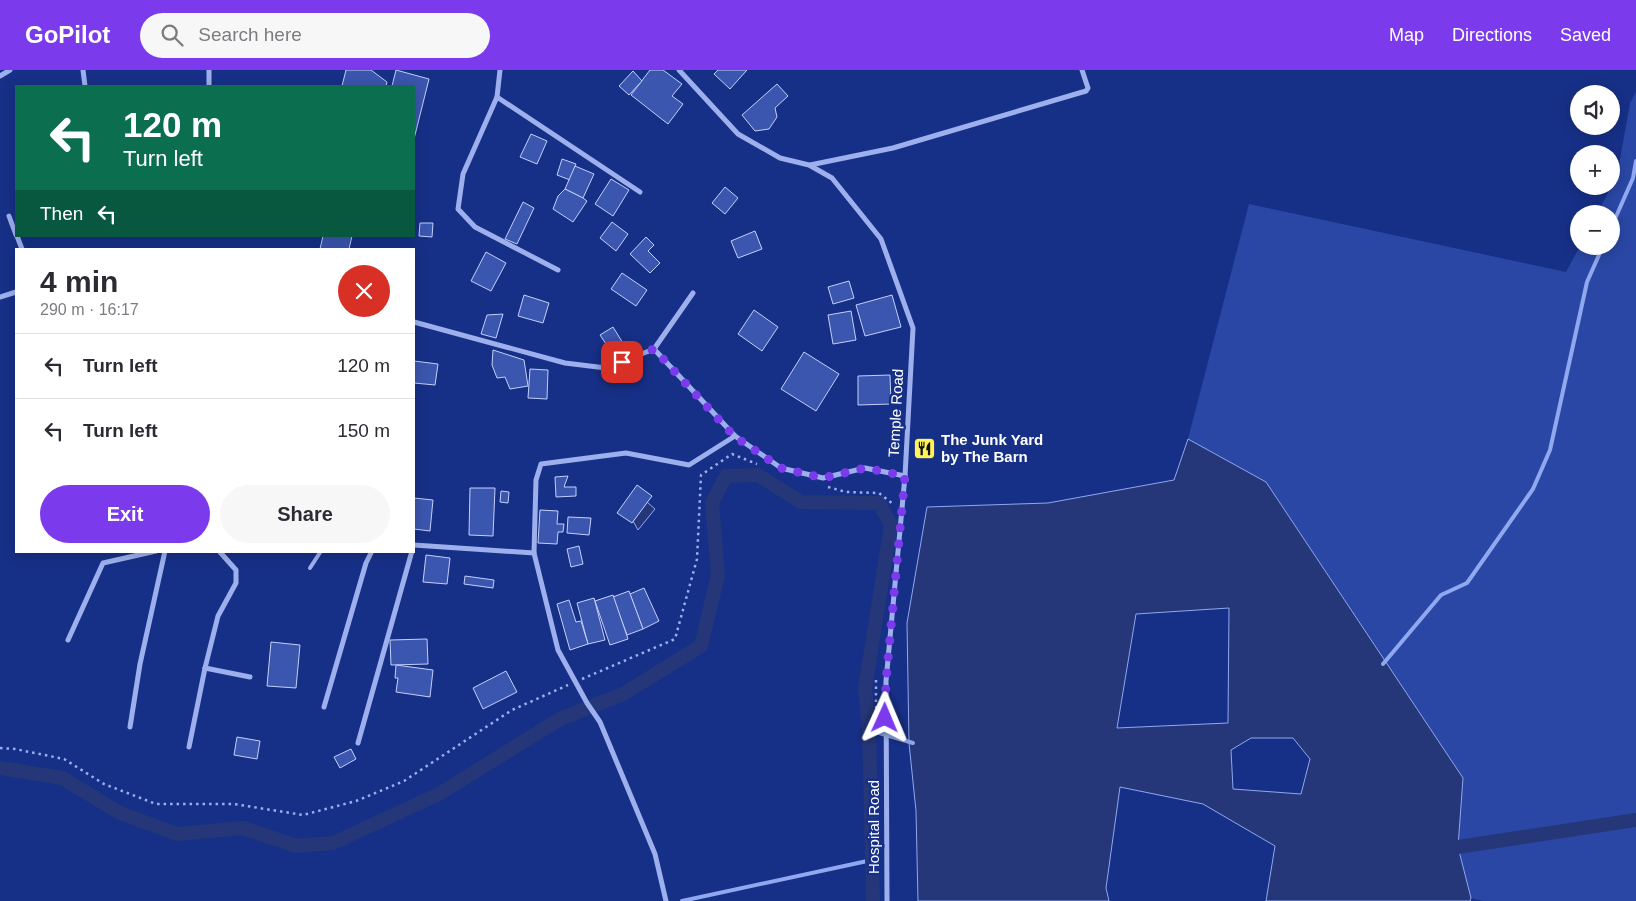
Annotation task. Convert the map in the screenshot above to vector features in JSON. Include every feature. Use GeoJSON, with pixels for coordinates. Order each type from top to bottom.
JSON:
{"type":"FeatureCollection","features":[{"type":"Feature","properties":{"kind":"street"},"geometry":{"type":"LineString","coordinates":[[0,76],[10,70]]}},
{"type":"Feature","properties":{"kind":"street"},"geometry":{"type":"LineString","coordinates":[[83,70],[85,85]]}},
{"type":"Feature","properties":{"kind":"street"},"geometry":{"type":"LineString","coordinates":[[209,70],[209,85]]}},
{"type":"Feature","properties":{"kind":"street"},"geometry":{"type":"LineString","coordinates":[[500,70],[497,97],[463,174],[458,209],[475,228],[558,270]]}},
{"type":"Feature","properties":{"kind":"street"},"geometry":{"type":"LineString","coordinates":[[679,70],[738,134],[780,158],[809,166],[893,148],[1086,91],[1088,88],[1082,70]]}},
{"type":"Feature","properties":{"kind":"street"},"geometry":{"type":"LineString","coordinates":[[497,97],[640,192]]}},
{"type":"Feature","properties":{"kind":"street","name":"Temple Road"},"geometry":{"type":"LineString","coordinates":[[809,166],[832,178],[881,239],[913,328],[905,476],[885,700],[886,752]]}},
{"type":"Feature","properties":{"kind":"street"},"geometry":{"type":"LineString","coordinates":[[9,216],[15,230]]}},
{"type":"Feature","properties":{"kind":"street"},"geometry":{"type":"LineString","coordinates":[[0,297],[15,292]]}},
{"type":"Feature","properties":{"kind":"street"},"geometry":{"type":"LineString","coordinates":[[415,322],[565,363],[606,368],[654,349],[693,293]]}},
{"type":"Feature","properties":{"kind":"street"},"geometry":{"type":"LineString","coordinates":[[654,349],[734,436],[781,468],[823,478],[865,468],[905,476]]}},
{"type":"Feature","properties":{"kind":"street"},"geometry":{"type":"LineString","coordinates":[[666,901],[655,854],[600,722],[587,703],[558,650],[534,553],[536,480],[541,464],[626,453],[689,465],[734,436]]}},
{"type":"Feature","properties":{"kind":"street"},"geometry":{"type":"LineString","coordinates":[[415,545],[534,553]]}},
{"type":"Feature","properties":{"kind":"street"},"geometry":{"type":"LineString","coordinates":[[68,640],[104,563],[147,553]]}},
{"type":"Feature","properties":{"kind":"street"},"geometry":{"type":"LineString","coordinates":[[130,727],[140,664],[165,553]]}},
{"type":"Feature","properties":{"kind":"street"},"geometry":{"type":"LineString","coordinates":[[189,748],[205,668],[218,616],[236,583],[236,570],[221,553]]}},
{"type":"Feature","properties":{"kind":"street"},"geometry":{"type":"LineString","coordinates":[[324,707],[366,563],[371,553]]}},
{"type":"Feature","properties":{"kind":"street"},"geometry":{"type":"LineString","coordinates":[[358,743],[411,553]]}},
{"type":"Feature","properties":{"kind":"street"},"geometry":{"type":"LineString","coordinates":[[205,668],[250,677]]}},
{"type":"Feature","properties":{"kind":"street","name":"Hospital Road"},"geometry":{"type":"LineString","coordinates":[[886,752],[887,901]]}},
{"type":"Feature","properties":{"kind":"lane"},"geometry":{"type":"LineString","coordinates":[[310,568],[320,553]]}},
{"type":"Feature","properties":{"kind":"path"},"geometry":{"type":"LineString","coordinates":[[0,748],[15,749],[64,759],[104,784],[156,804],[234,804],[303,814],[356,801],[404,781],[512,710],[675,639],[697,559],[701,475],[732,454],[765,467]]}},
{"type":"Feature","properties":{"kind":"path"},"geometry":{"type":"LineString","coordinates":[[827,487],[846,492],[880,492],[894,506]]}},
{"type":"Feature","properties":{"kind":"path"},"geometry":{"type":"LineString","coordinates":[[876,677],[876,726]]}},
{"type":"Feature","properties":{"kind":"shaded area"},"geometry":{"type":"Polygon","coordinates":[[[1636,92],[1636,901],[1483,901],[1471,898],[1458,847],[1463,778],[1266,482],[1188,439],[1249,204],[1566,272],[1575,255],[1620,255],[1620,205],[1602,205],[1607,195],[1620,195],[1620,159],[1630,103],[1636,92]]]}},
{"type":"Feature","properties":{"kind":"shaded area"},"geometry":{"type":"Polygon","coordinates":[[[1188,439],[1266,482],[1463,778],[1458,847],[1471,898],[1470,901],[1266,901],[1275,846],[1203,804],[1120,787],[1106,888],[1109,901],[918,901],[916,811],[909,743],[907,623],[927,507],[1048,503],[1174,480],[1188,439]],[[1229,608],[1136,614],[1117,728],[1228,723],[1229,608]],[[1251,738],[1231,750],[1233,789],[1301,794],[1310,759],[1293,738],[1251,738]]]}},
{"type":"Feature","properties":{"kind":"shaded area"},"geometry":{"type":"Polygon","coordinates":[[[647,502],[655,509],[638,530],[633,521],[647,502]]]}},
{"type":"Feature","properties":{"kind":"building"},"geometry":{"type":"Polygon","coordinates":[[[346,70],[371,70],[387,82],[386,85],[342,85],[346,70]]]}},
{"type":"Feature","properties":{"kind":"building"},"geometry":{"type":"Polygon","coordinates":[[[396,70],[429,79],[415,135],[415,85],[392,85],[396,70]]]}},
{"type":"Feature","properties":{"kind":"building"},"geometry":{"type":"Polygon","coordinates":[[[650,70],[663,70],[682,84],[672,96],[683,104],[668,124],[631,95],[650,70]]]}},
{"type":"Feature","properties":{"kind":"building"},"geometry":{"type":"Polygon","coordinates":[[[718,70],[747,70],[730,89],[714,74],[718,70]]]}},
{"type":"Feature","properties":{"kind":"building"},"geometry":{"type":"Polygon","coordinates":[[[633,71],[642,81],[629,95],[619,86],[633,71]]]}},
{"type":"Feature","properties":{"kind":"building"},"geometry":{"type":"Polygon","coordinates":[[[777,84],[788,96],[775,108],[777,117],[769,129],[755,131],[742,115],[777,84]]]}},
{"type":"Feature","properties":{"kind":"building"},"geometry":{"type":"Polygon","coordinates":[[[531,134],[547,141],[537,164],[520,157],[531,134]]]}},
{"type":"Feature","properties":{"kind":"building"},"geometry":{"type":"Polygon","coordinates":[[[562,159],[576,164],[570,180],[557,175],[562,159]]]}},
{"type":"Feature","properties":{"kind":"building"},"geometry":{"type":"Polygon","coordinates":[[[575,166],[594,174],[583,198],[565,189],[575,166]]]}},
{"type":"Feature","properties":{"kind":"building"},"geometry":{"type":"Polygon","coordinates":[[[611,179],[629,190],[613,216],[595,204],[611,179]]]}},
{"type":"Feature","properties":{"kind":"building"},"geometry":{"type":"Polygon","coordinates":[[[725,187],[738,198],[725,214],[712,203],[725,187]]]}},
{"type":"Feature","properties":{"kind":"building"},"geometry":{"type":"Polygon","coordinates":[[[565,189],[587,201],[573,222],[553,209],[558,196],[565,189]]]}},
{"type":"Feature","properties":{"kind":"building"},"geometry":{"type":"Polygon","coordinates":[[[523,202],[534,208],[517,244],[505,239],[523,202]]]}},
{"type":"Feature","properties":{"kind":"building"},"geometry":{"type":"Polygon","coordinates":[[[612,222],[628,234],[616,251],[600,238],[612,222]]]}},
{"type":"Feature","properties":{"kind":"building"},"geometry":{"type":"Polygon","coordinates":[[[420,223],[433,223],[432,237],[419,236],[420,223]]]}},
{"type":"Feature","properties":{"kind":"building"},"geometry":{"type":"Polygon","coordinates":[[[755,231],[762,249],[738,258],[731,241],[755,231]]]}},
{"type":"Feature","properties":{"kind":"building"},"geometry":{"type":"Polygon","coordinates":[[[323,237],[352,237],[349,248],[320,248],[323,237]]]}},
{"type":"Feature","properties":{"kind":"building"},"geometry":{"type":"Polygon","coordinates":[[[646,237],[654,245],[648,251],[660,263],[650,273],[630,254],[646,237]]]}},
{"type":"Feature","properties":{"kind":"building"},"geometry":{"type":"Polygon","coordinates":[[[486,252],[506,263],[491,291],[471,281],[486,252]]]}},
{"type":"Feature","properties":{"kind":"building"},"geometry":{"type":"Polygon","coordinates":[[[622,273],[647,290],[636,306],[611,289],[622,273]]]}},
{"type":"Feature","properties":{"kind":"building"},"geometry":{"type":"Polygon","coordinates":[[[849,281],[854,298],[833,304],[828,287],[849,281]]]}},
{"type":"Feature","properties":{"kind":"building"},"geometry":{"type":"Polygon","coordinates":[[[524,295],[549,303],[543,323],[518,316],[524,295]]]}},
{"type":"Feature","properties":{"kind":"building"},"geometry":{"type":"Polygon","coordinates":[[[892,295],[901,327],[865,336],[856,305],[892,295]]]}},
{"type":"Feature","properties":{"kind":"building"},"geometry":{"type":"Polygon","coordinates":[[[754,310],[778,327],[762,351],[738,334],[754,310]]]}},
{"type":"Feature","properties":{"kind":"building"},"geometry":{"type":"Polygon","coordinates":[[[851,311],[856,340],[833,344],[828,315],[851,311]]]}},
{"type":"Feature","properties":{"kind":"building"},"geometry":{"type":"Polygon","coordinates":[[[503,314],[496,338],[481,334],[487,315],[503,314]]]}},
{"type":"Feature","properties":{"kind":"building"},"geometry":{"type":"Polygon","coordinates":[[[613,327],[626,348],[614,356],[600,335],[613,327]]]}},
{"type":"Feature","properties":{"kind":"building"},"geometry":{"type":"Polygon","coordinates":[[[493,350],[524,360],[528,386],[510,389],[505,377],[497,378],[492,365],[493,350]]]}},
{"type":"Feature","properties":{"kind":"building"},"geometry":{"type":"Polygon","coordinates":[[[804,352],[839,374],[816,411],[781,389],[804,352]]]}},
{"type":"Feature","properties":{"kind":"building"},"geometry":{"type":"Polygon","coordinates":[[[415,361],[438,364],[435,385],[415,383],[415,361]]]}},
{"type":"Feature","properties":{"kind":"building"},"geometry":{"type":"Polygon","coordinates":[[[530,369],[548,370],[547,399],[528,398],[530,369]]]}},
{"type":"Feature","properties":{"kind":"building"},"geometry":{"type":"Polygon","coordinates":[[[890,375],[891,404],[858,405],[858,376],[890,375]]]}},
{"type":"Feature","properties":{"kind":"building"},"geometry":{"type":"Polygon","coordinates":[[[568,476],[564,487],[576,487],[576,496],[556,497],[555,477],[568,476]]]}},
{"type":"Feature","properties":{"kind":"building"},"geometry":{"type":"Polygon","coordinates":[[[637,485],[652,496],[632,523],[617,513],[637,485]]]}},
{"type":"Feature","properties":{"kind":"building"},"geometry":{"type":"Polygon","coordinates":[[[470,488],[495,488],[493,536],[469,535],[470,488]]]}},
{"type":"Feature","properties":{"kind":"building"},"geometry":{"type":"Polygon","coordinates":[[[501,491],[509,492],[508,503],[500,502],[501,491]]]}},
{"type":"Feature","properties":{"kind":"building"},"geometry":{"type":"Polygon","coordinates":[[[415,498],[433,500],[430,531],[415,529],[415,498]]]}},
{"type":"Feature","properties":{"kind":"building"},"geometry":{"type":"Polygon","coordinates":[[[540,510],[558,511],[557,524],[564,524],[563,532],[558,532],[557,544],[538,543],[540,510]]]}},
{"type":"Feature","properties":{"kind":"building"},"geometry":{"type":"Polygon","coordinates":[[[568,517],[591,518],[589,535],[567,533],[568,517]]]}},
{"type":"Feature","properties":{"kind":"building"},"geometry":{"type":"Polygon","coordinates":[[[579,546],[583,564],[571,567],[567,549],[579,546]]]}},
{"type":"Feature","properties":{"kind":"building"},"geometry":{"type":"Polygon","coordinates":[[[426,555],[450,558],[447,584],[423,582],[426,555]]]}},
{"type":"Feature","properties":{"kind":"building"},"geometry":{"type":"Polygon","coordinates":[[[465,576],[494,580],[493,588],[464,584],[465,576]]]}},
{"type":"Feature","properties":{"kind":"building"},"geometry":{"type":"Polygon","coordinates":[[[644,588],[659,621],[643,629],[630,594],[644,588]]]}},
{"type":"Feature","properties":{"kind":"building"},"geometry":{"type":"Polygon","coordinates":[[[629,591],[643,629],[627,635],[613,597],[629,591]]]}},
{"type":"Feature","properties":{"kind":"building"},"geometry":{"type":"Polygon","coordinates":[[[613,595],[628,639],[610,645],[595,601],[613,595]]]}},
{"type":"Feature","properties":{"kind":"building"},"geometry":{"type":"Polygon","coordinates":[[[594,598],[605,640],[588,644],[577,603],[594,598]]]}},
{"type":"Feature","properties":{"kind":"building"},"geometry":{"type":"Polygon","coordinates":[[[569,600],[576,622],[581,621],[588,644],[570,650],[557,604],[569,600]]]}},
{"type":"Feature","properties":{"kind":"building"},"geometry":{"type":"Polygon","coordinates":[[[427,639],[428,664],[391,665],[390,640],[427,639]]]}},
{"type":"Feature","properties":{"kind":"building"},"geometry":{"type":"Polygon","coordinates":[[[271,642],[300,645],[296,688],[267,686],[271,642]]]}},
{"type":"Feature","properties":{"kind":"building"},"geometry":{"type":"Polygon","coordinates":[[[396,665],[433,670],[430,697],[396,692],[398,678],[395,678],[396,665]]]}},
{"type":"Feature","properties":{"kind":"building"},"geometry":{"type":"Polygon","coordinates":[[[506,671],[517,692],[483,709],[473,688],[506,671]]]}},
{"type":"Feature","properties":{"kind":"building"},"geometry":{"type":"Polygon","coordinates":[[[237,737],[260,741],[257,759],[234,755],[237,737]]]}},
{"type":"Feature","properties":{"kind":"building"},"geometry":{"type":"Polygon","coordinates":[[[351,749],[356,759],[340,768],[334,757],[351,749]]]}},
{"type":"Feature","properties":{"kind":"waterway"},"geometry":{"type":"LineString","coordinates":[[1620,208],[1633,178],[1636,161]]}},
{"type":"Feature","properties":{"kind":"waterway"},"geometry":{"type":"LineString","coordinates":[[1383,664],[1441,595],[1467,583],[1533,489],[1550,450],[1587,282],[1599,255]]}},
{"type":"Feature","properties":{"kind":"waterway"},"geometry":{"type":"LineString","coordinates":[[0,768],[62,778],[120,813],[177,834],[243,828],[296,846],[333,843],[439,794],[560,719],[623,694],[701,646],[718,575],[712,503],[726,476],[758,475],[801,502],[879,503],[891,525],[865,689],[869,730],[873,901]]}},
{"type":"Feature","properties":{"kind":"waterway"},"geometry":{"type":"LineString","coordinates":[[869,730],[913,743]]}},
{"type":"Feature","properties":{"kind":"waterway"},"geometry":{"type":"LineString","coordinates":[[1458,847],[1636,820]]}},
{"type":"Feature","properties":{"kind":"waterway"},"geometry":{"type":"LineString","coordinates":[[682,901],[872,860]]}},
{"type":"Feature","properties":{"kind":"place","name":"The Junk Yard by The Barn"},"geometry":{"type":"Point","coordinates":[925,449]}},
{"type":"Feature","properties":{"kind":"route"},"geometry":{"type":"LineString","coordinates":[[622,362],[654,349],[734,436],[781,468],[823,478],[865,468],[905,476],[886,681],[885,718]]}}]}
